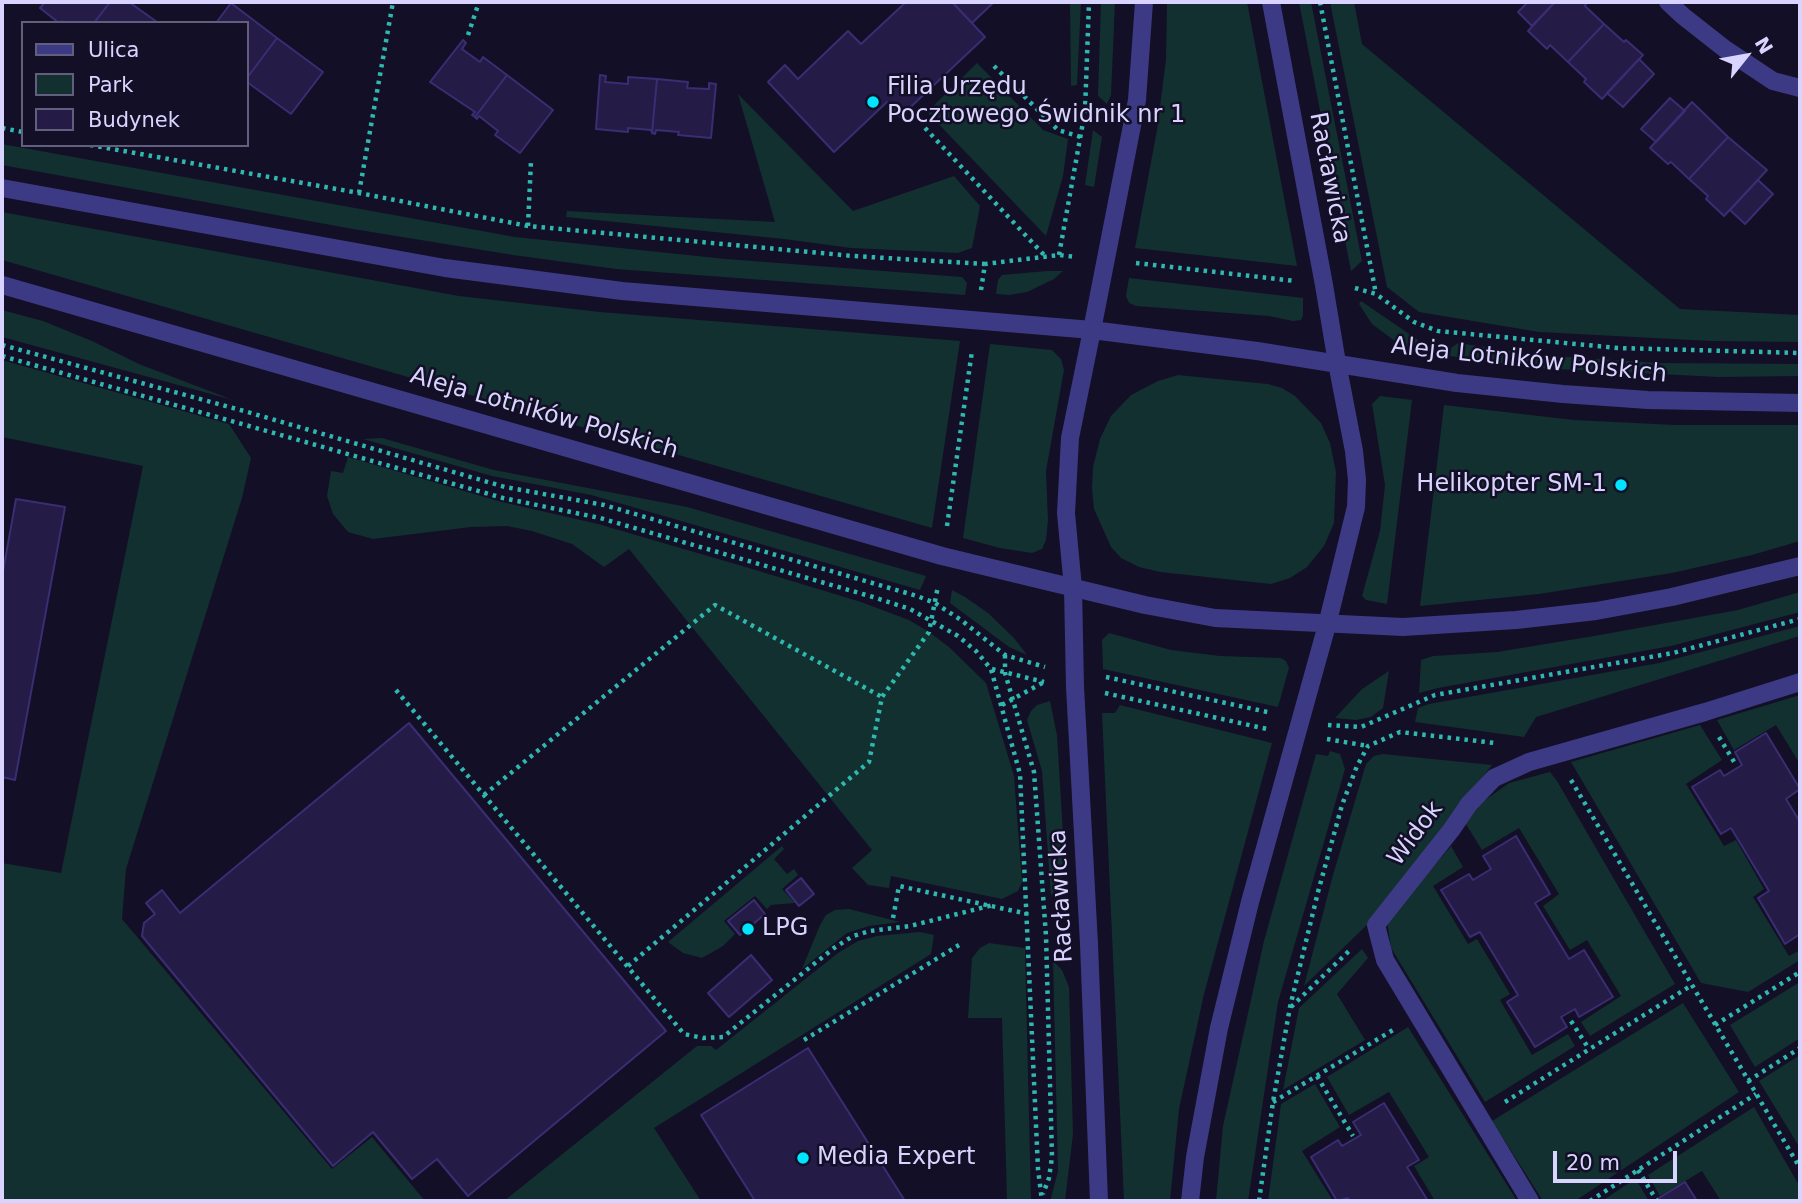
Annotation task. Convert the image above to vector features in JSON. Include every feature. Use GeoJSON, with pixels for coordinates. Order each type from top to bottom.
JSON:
{"type":"FeatureCollection","features":[{"type":"Feature","properties":{"kind":"street"},"geometry":{"type":"LineString","coordinates":[[2,188],[349,251],[532,280],[622,291],[1093,330],[1137,100],[1144,2]]}},
{"type":"Feature","properties":{"kind":"street","name":"Racławicka"},"geometry":{"type":"LineString","coordinates":[[1270,2],[1324,285],[1357,480],[1356,507],[1327,625]]}},
{"type":"Feature","properties":{"kind":"street"},"geometry":{"type":"LineString","coordinates":[[1668,2],[1725,49],[1773,81],[1800,88]]}},
{"type":"Feature","properties":{"kind":"street","name":"Aleja Lotników Polskich"},"geometry":{"type":"LineString","coordinates":[[2,285],[942,556],[1073,588],[1215,618],[1327,625]]}},
{"type":"Feature","properties":{"kind":"street","name":"Aleja Lotników Polskich"},"geometry":{"type":"LineString","coordinates":[[1093,330],[1204,343],[1457,383],[1604,398],[1800,403]]}},
{"type":"Feature","properties":{"kind":"street","name":"Racławicka"},"geometry":{"type":"LineString","coordinates":[[1093,330],[1070,438],[1066,513],[1073,588],[1075,687],[1090,944],[1100,1201]]}},
{"type":"Feature","properties":{"kind":"street"},"geometry":{"type":"LineString","coordinates":[[1190,1201],[1195,1157],[1219,1028],[1327,625],[1444,626],[1557,616],[1672,597],[1800,566]]}},
{"type":"Feature","properties":{"kind":"street","name":"Widok"},"geometry":{"type":"LineString","coordinates":[[1376,925],[1469,804],[1494,778],[1529,762],[1800,682]]}},
{"type":"Feature","properties":{"kind":"street"},"geometry":{"type":"LineString","coordinates":[[1376,925],[1385,960],[1530,1201]]}},
{"type":"Feature","properties":{"kind":"path"},"geometry":{"type":"LineString","coordinates":[[359,193],[393,2]]}},
{"type":"Feature","properties":{"kind":"path"},"geometry":{"type":"LineString","coordinates":[[468,35],[479,2]]}},
{"type":"Feature","properties":{"kind":"path"},"geometry":{"type":"LineString","coordinates":[[1059,256],[1085,111],[1089,2]]}},
{"type":"Feature","properties":{"kind":"path"},"geometry":{"type":"LineString","coordinates":[[1321,2],[1376,293]]}},
{"type":"Feature","properties":{"kind":"path"},"geometry":{"type":"LineString","coordinates":[[994,66],[1058,130],[1081,137]]}},
{"type":"Feature","properties":{"kind":"path"},"geometry":{"type":"LineString","coordinates":[[2,128],[21,132]]}},
{"type":"Feature","properties":{"kind":"path"},"geometry":{"type":"LineString","coordinates":[[925,128],[1046,257]]}},
{"type":"Feature","properties":{"kind":"path"},"geometry":{"type":"LineString","coordinates":[[101,147],[528,226],[853,256],[985,264]]}},
{"type":"Feature","properties":{"kind":"path"},"geometry":{"type":"LineString","coordinates":[[528,226],[531,161]]}},
{"type":"Feature","properties":{"kind":"path"},"geometry":{"type":"LineString","coordinates":[[2,356],[503,498],[600,518],[873,597],[932,619],[958,636],[976,651],[991,669],[1020,774],[1038,1168],[1042,1200]]}},
{"type":"Feature","properties":{"kind":"path"},"geometry":{"type":"LineString","coordinates":[[484,795],[715,605],[882,696]]}},
{"type":"Feature","properties":{"kind":"path"},"geometry":{"type":"LineString","coordinates":[[628,966],[869,762],[882,696],[929,632],[932,619]]}},
{"type":"Feature","properties":{"kind":"path"},"geometry":{"type":"LineString","coordinates":[[1005,655],[1005,673],[1034,772],[1046,936],[1052,1157],[1042,1200]]}},
{"type":"Feature","properties":{"kind":"path"},"geometry":{"type":"LineString","coordinates":[[991,669],[1296,734],[1368,746],[1400,732],[1506,745]]}},
{"type":"Feature","properties":{"kind":"path"},"geometry":{"type":"LineString","coordinates":[[1002,705],[1045,682]]}},
{"type":"Feature","properties":{"kind":"path"},"geometry":{"type":"LineString","coordinates":[[396,690],[684,1034],[703,1038],[723,1037],[834,948],[853,936],[910,926],[993,905]]}},
{"type":"Feature","properties":{"kind":"path"},"geometry":{"type":"LineString","coordinates":[[1259,1201],[1290,1007],[1342,805],[1356,766],[1368,746]]}},
{"type":"Feature","properties":{"kind":"path"},"geometry":{"type":"LineString","coordinates":[[1556,755],[1800,1168]]}},
{"type":"Feature","properties":{"kind":"path"},"geometry":{"type":"LineString","coordinates":[[893,918],[899,886],[1028,914]]}},
{"type":"Feature","properties":{"kind":"path"},"geometry":{"type":"LineString","coordinates":[[1290,1007],[1376,925]]}},
{"type":"Feature","properties":{"kind":"path"},"geometry":{"type":"LineString","coordinates":[[804,1040],[959,945]]}},
{"type":"Feature","properties":{"kind":"path"},"geometry":{"type":"LineString","coordinates":[[1714,1025],[1800,972]]}},
{"type":"Feature","properties":{"kind":"path"},"geometry":{"type":"LineString","coordinates":[[1480,1118],[1692,985]]}},
{"type":"Feature","properties":{"kind":"path"},"geometry":{"type":"LineString","coordinates":[[1273,1102],[1418,1015]]}},
{"type":"Feature","properties":{"kind":"path"},"geometry":{"type":"LineString","coordinates":[[1572,1021],[1588,1049]]}},
{"type":"Feature","properties":{"kind":"path"},"geometry":{"type":"LineString","coordinates":[[1748,1081],[1800,1048]]}},
{"type":"Feature","properties":{"kind":"path"},"geometry":{"type":"LineString","coordinates":[[1317,1076],[1353,1136]]}},
{"type":"Feature","properties":{"kind":"path"},"geometry":{"type":"LineString","coordinates":[[1590,1201],[1756,1094]]}},
{"type":"Feature","properties":{"kind":"path"},"geometry":{"type":"LineString","coordinates":[[1638,1170],[1657,1201]]}},
{"type":"Feature","properties":{"kind":"green space"},"geometry":{"type":"Polygon","coordinates":[[[1070,2],[1081,2],[1077,85],[1071,86],[1070,2]]]}},
{"type":"Feature","properties":{"kind":"green space"},"geometry":{"type":"Polygon","coordinates":[[[1101,2],[1115,2],[1111,95],[1107,104],[1098,96],[1101,2]]]}},
{"type":"Feature","properties":{"kind":"green space"},"geometry":{"type":"Polygon","coordinates":[[[1167,2],[1247,2],[1297,266],[1135,248],[1157,130],[1166,59],[1167,2]]]}},
{"type":"Feature","properties":{"kind":"green space"},"geometry":{"type":"Polygon","coordinates":[[[1299,2],[1311,2],[1362,261],[1351,271],[1299,2]]]}},
{"type":"Feature","properties":{"kind":"green space"},"geometry":{"type":"Polygon","coordinates":[[[1330,2],[1354,2],[1362,44],[1680,309],[1800,315],[1800,342],[1711,341],[1539,332],[1419,312],[1387,287],[1330,2]]]}},
{"type":"Feature","properties":{"kind":"green space"},"geometry":{"type":"Polygon","coordinates":[[[977,63],[1043,130],[1068,139],[1063,176],[1046,236],[927,112],[977,63]]]}},
{"type":"Feature","properties":{"kind":"green space"},"geometry":{"type":"Polygon","coordinates":[[[738,94],[853,211],[954,176],[980,206],[972,248],[958,253],[851,248],[566,217],[567,211],[775,222],[738,94]]]}},
{"type":"Feature","properties":{"kind":"green space"},"geometry":{"type":"Polygon","coordinates":[[[1093,130],[1102,137],[1094,187],[1085,185],[1093,130]]]}},
{"type":"Feature","properties":{"kind":"green space"},"geometry":{"type":"Polygon","coordinates":[[[2,144],[515,237],[726,259],[962,277],[967,283],[965,295],[616,269],[513,255],[353,229],[2,165],[2,144]]]}},
{"type":"Feature","properties":{"kind":"green space"},"geometry":{"type":"Polygon","coordinates":[[[2,212],[459,296],[600,312],[960,341],[932,528],[2,260],[2,212]]]}},
{"type":"Feature","properties":{"kind":"green space"},"geometry":{"type":"Polygon","coordinates":[[[1063,271],[1054,279],[1027,292],[996,294],[998,280],[1002,275],[1063,271]]]}},
{"type":"Feature","properties":{"kind":"green space"},"geometry":{"type":"Polygon","coordinates":[[[1129,278],[1303,298],[1303,315],[1301,320],[1293,321],[1269,316],[1136,306],[1129,303],[1126,296],[1129,278]]]}},
{"type":"Feature","properties":{"kind":"green space"},"geometry":{"type":"Polygon","coordinates":[[[1361,301],[1418,340],[1417,350],[1396,342],[1372,324],[1359,304],[1361,301]]]}},
{"type":"Feature","properties":{"kind":"green space"},"geometry":{"type":"Polygon","coordinates":[[[2,310],[43,321],[139,364],[233,400],[2,337],[2,310]]]}},
{"type":"Feature","properties":{"kind":"green space"},"geometry":{"type":"Polygon","coordinates":[[[1458,343],[1538,355],[1659,363],[1800,364],[1800,376],[1719,377],[1537,368],[1450,356],[1451,348],[1458,343]]]}},
{"type":"Feature","properties":{"kind":"green space"},"geometry":{"type":"Polygon","coordinates":[[[990,344],[1052,350],[1061,359],[1064,370],[1046,471],[1046,540],[1042,549],[1032,553],[963,538],[990,344]]]}},
{"type":"Feature","properties":{"kind":"green space"},"geometry":{"type":"Polygon","coordinates":[[[2,360],[229,424],[251,458],[242,498],[126,869],[122,919],[332,1169],[372,1137],[425,1201],[2,1201],[2,863],[61,873],[143,466],[2,437],[2,360]]]}},
{"type":"Feature","properties":{"kind":"green space"},"geometry":{"type":"Polygon","coordinates":[[[1178,375],[1268,384],[1282,388],[1295,396],[1321,423],[1330,443],[1336,472],[1334,523],[1324,546],[1307,567],[1290,578],[1271,584],[1160,572],[1139,567],[1121,558],[1111,547],[1094,509],[1093,467],[1100,439],[1111,416],[1131,395],[1158,381],[1178,375]]]}},
{"type":"Feature","properties":{"kind":"green space"},"geometry":{"type":"Polygon","coordinates":[[[1380,396],[1412,400],[1387,604],[1366,600],[1362,596],[1380,531],[1385,485],[1372,404],[1380,396]]]}},
{"type":"Feature","properties":{"kind":"green space"},"geometry":{"type":"Polygon","coordinates":[[[1444,405],[1574,420],[1675,425],[1800,425],[1800,541],[1672,573],[1539,594],[1420,606],[1444,405]]]}},
{"type":"Feature","properties":{"kind":"green space"},"geometry":{"type":"Polygon","coordinates":[[[382,438],[494,470],[687,507],[926,576],[920,590],[591,495],[492,476],[363,439],[382,438]]]}},
{"type":"Feature","properties":{"kind":"green space"},"geometry":{"type":"Polygon","coordinates":[[[348,457],[502,502],[598,524],[749,568],[861,602],[909,620],[929,632],[949,647],[986,683],[1014,776],[1022,882],[1018,891],[1002,899],[891,876],[889,888],[868,885],[852,868],[872,850],[629,549],[604,567],[572,544],[507,526],[471,527],[373,539],[348,532],[333,514],[327,496],[331,471],[343,473],[348,457]]]}},
{"type":"Feature","properties":{"kind":"green space"},"geometry":{"type":"Polygon","coordinates":[[[952,590],[988,613],[1027,655],[1009,647],[950,603],[952,590]]]}},
{"type":"Feature","properties":{"kind":"green space"},"geometry":{"type":"Polygon","coordinates":[[[1800,592],[1800,612],[1671,646],[1419,693],[1421,660],[1433,656],[1497,652],[1594,636],[1738,610],[1800,592]]]}},
{"type":"Feature","properties":{"kind":"green space"},"geometry":{"type":"Polygon","coordinates":[[[1800,626],[1800,636],[1536,717],[1524,737],[1415,722],[1418,708],[1429,704],[1659,663],[1800,626]]]}},
{"type":"Feature","properties":{"kind":"green space"},"geometry":{"type":"Polygon","coordinates":[[[1109,633],[1171,650],[1220,656],[1281,658],[1289,668],[1278,707],[1103,669],[1102,640],[1109,633]]]}},
{"type":"Feature","properties":{"kind":"green space"},"geometry":{"type":"Polygon","coordinates":[[[1389,671],[1383,708],[1371,717],[1356,720],[1335,718],[1362,689],[1389,671]]]}},
{"type":"Feature","properties":{"kind":"green space"},"geometry":{"type":"Polygon","coordinates":[[[1800,695],[1800,764],[1776,725],[1734,750],[1717,720],[1800,695]]]}},
{"type":"Feature","properties":{"kind":"green space"},"geometry":{"type":"Polygon","coordinates":[[[1050,701],[1057,735],[1065,866],[1063,877],[1051,896],[1042,771],[1027,720],[1037,705],[1050,701]]]}},
{"type":"Feature","properties":{"kind":"green space"},"geometry":{"type":"Polygon","coordinates":[[[1120,705],[1272,743],[1204,994],[1179,1109],[1170,1201],[1124,1201],[1102,713],[1115,713],[1120,705]]]}},
{"type":"Feature","properties":{"kind":"green space"},"geometry":{"type":"Polygon","coordinates":[[[1700,725],[1722,760],[1686,784],[1724,846],[1736,840],[1764,889],[1753,897],[1789,956],[1800,950],[1800,960],[1748,992],[1701,983],[1571,762],[1700,725]]]}},
{"type":"Feature","properties":{"kind":"green space"},"geometry":{"type":"Polygon","coordinates":[[[1330,751],[1340,754],[1345,769],[1278,1002],[1248,1201],[1216,1201],[1223,1126],[1264,941],[1316,754],[1328,756],[1330,751]]]}},
{"type":"Feature","properties":{"kind":"green space"},"geometry":{"type":"Polygon","coordinates":[[[1383,754],[1492,765],[1372,920],[1304,986],[1366,764],[1374,756],[1383,754]]]}},
{"type":"Feature","properties":{"kind":"green space"},"geometry":{"type":"Polygon","coordinates":[[[1550,772],[1675,984],[1590,1036],[1581,1022],[1621,996],[1587,940],[1570,950],[1543,906],[1559,894],[1519,828],[1482,850],[1464,821],[1481,803],[1509,783],[1550,772]]]}},
{"type":"Feature","properties":{"kind":"green space"},"geometry":{"type":"Polygon","coordinates":[[[782,846],[784,849],[774,859],[787,874],[794,869],[798,875],[782,889],[795,903],[771,905],[767,909],[755,896],[724,921],[735,934],[723,946],[702,958],[683,953],[668,942],[782,846]]]}},
{"type":"Feature","properties":{"kind":"green space"},"geometry":{"type":"Polygon","coordinates":[[[1451,846],[1463,867],[1433,886],[1468,944],[1477,939],[1510,994],[1500,1000],[1532,1055],[1568,1034],[1575,1046],[1485,1102],[1391,948],[1387,921],[1451,846]]]}},
{"type":"Feature","properties":{"kind":"green space"},"geometry":{"type":"Polygon","coordinates":[[[849,909],[900,922],[869,926],[847,933],[802,969],[826,915],[835,910],[849,909]]]}},
{"type":"Feature","properties":{"kind":"green space"},"geometry":{"type":"Polygon","coordinates":[[[920,932],[934,935],[931,954],[654,1128],[701,1201],[504,1201],[697,1046],[711,1046],[716,1050],[838,953],[858,941],[877,936],[920,932]]]}},
{"type":"Feature","properties":{"kind":"green space"},"geometry":{"type":"Polygon","coordinates":[[[989,943],[1025,948],[1031,1201],[1007,1201],[1002,1018],[968,1018],[972,958],[980,948],[989,943]]]}},
{"type":"Feature","properties":{"kind":"green space"},"geometry":{"type":"Polygon","coordinates":[[[1362,949],[1368,958],[1337,994],[1365,1040],[1283,1090],[1299,1008],[1362,949]]]}},
{"type":"Feature","properties":{"kind":"green space"},"geometry":{"type":"Polygon","coordinates":[[[1053,961],[1062,970],[1069,987],[1073,1134],[1065,1201],[1051,1201],[1058,1171],[1053,961]]]}},
{"type":"Feature","properties":{"kind":"green space"},"geometry":{"type":"Polygon","coordinates":[[[1800,982],[1800,1038],[1755,1067],[1730,1025],[1800,982]]]}},
{"type":"Feature","properties":{"kind":"green space"},"geometry":{"type":"Polygon","coordinates":[[[1683,1003],[1739,1092],[1575,1201],[1543,1201],[1492,1121],[1683,1003]]]}},
{"type":"Feature","properties":{"kind":"green space"},"geometry":{"type":"Polygon","coordinates":[[[1408,1027],[1517,1201],[1435,1201],[1414,1166],[1429,1157],[1389,1092],[1349,1115],[1327,1077],[1408,1027]]]}},
{"type":"Feature","properties":{"kind":"green space"},"geometry":{"type":"Polygon","coordinates":[[[1800,1055],[1800,1148],[1759,1081],[1800,1055]]]}},
{"type":"Feature","properties":{"kind":"green space"},"geometry":{"type":"Polygon","coordinates":[[[1315,1084],[1340,1127],[1302,1151],[1333,1201],[1268,1201],[1281,1104],[1315,1084]]]}},
{"type":"Feature","properties":{"kind":"green space"},"geometry":{"type":"Polygon","coordinates":[[[1754,1107],[1800,1187],[1800,1201],[1721,1201],[1702,1171],[1660,1196],[1648,1175],[1754,1107]]]}},
{"type":"Feature","properties":{"kind":"green space"},"geometry":{"type":"Polygon","coordinates":[[[1635,1179],[1649,1201],[1602,1201],[1635,1179]]]}},
{"type":"Feature","properties":{"kind":"building"},"geometry":{"type":"Polygon","coordinates":[[[45,2],[110,2],[96,21],[56,21],[40,8],[45,2]]]}},
{"type":"Feature","properties":{"kind":"building"},"geometry":{"type":"Polygon","coordinates":[[[110,2],[129,2],[156,21],[96,21],[110,2]]]}},
{"type":"Feature","properties":{"kind":"building"},"geometry":{"type":"Polygon","coordinates":[[[906,2],[952,2],[985,37],[900,117],[887,102],[834,152],[768,82],[785,65],[798,79],[848,31],[861,44],[906,2]]]}},
{"type":"Feature","properties":{"kind":"building"},"geometry":{"type":"Polygon","coordinates":[[[952,2],[994,2],[972,23],[952,2]]]}},
{"type":"Feature","properties":{"kind":"building"},"geometry":{"type":"Polygon","coordinates":[[[1528,2],[1555,2],[1532,26],[1518,12],[1528,2]]]}},
{"type":"Feature","properties":{"kind":"building"},"geometry":{"type":"Polygon","coordinates":[[[1555,2],[1584,2],[1604,24],[1568,62],[1550,45],[1547,49],[1528,31],[1555,2]]]}},
{"type":"Feature","properties":{"kind":"building"},"geometry":{"type":"Polygon","coordinates":[[[231,3],[277,38],[248,77],[248,21],[218,21],[231,3]]]}},
{"type":"Feature","properties":{"kind":"building"},"geometry":{"type":"Polygon","coordinates":[[[1604,24],[1643,55],[1602,99],[1568,62],[1604,24]]]}},
{"type":"Feature","properties":{"kind":"building"},"geometry":{"type":"Polygon","coordinates":[[[277,38],[323,72],[291,114],[248,83],[248,77],[277,38]]]}},
{"type":"Feature","properties":{"kind":"building"},"geometry":{"type":"Polygon","coordinates":[[[463,40],[466,43],[462,49],[480,62],[483,57],[507,75],[475,117],[472,115],[475,112],[430,82],[463,40]]]}},
{"type":"Feature","properties":{"kind":"building"},"geometry":{"type":"Polygon","coordinates":[[[1639,59],[1654,74],[1623,107],[1607,93],[1639,59]]]}},
{"type":"Feature","properties":{"kind":"building"},"geometry":{"type":"Polygon","coordinates":[[[507,75],[553,110],[520,153],[495,135],[498,131],[479,116],[477,119],[475,117],[507,75]]]}},
{"type":"Feature","properties":{"kind":"building"},"geometry":{"type":"Polygon","coordinates":[[[600,75],[606,76],[605,82],[628,84],[628,77],[657,79],[652,133],[651,130],[628,128],[628,132],[596,129],[600,75]]]}},
{"type":"Feature","properties":{"kind":"building"},"geometry":{"type":"Polygon","coordinates":[[[657,79],[688,82],[687,88],[709,89],[709,83],[716,84],[711,138],[656,130],[655,134],[652,133],[657,79]]]}},
{"type":"Feature","properties":{"kind":"building"},"geometry":{"type":"Polygon","coordinates":[[[1670,98],[1685,111],[1656,142],[1641,129],[1670,98]]]}},
{"type":"Feature","properties":{"kind":"building"},"geometry":{"type":"Polygon","coordinates":[[[1692,102],[1728,137],[1689,179],[1671,162],[1668,164],[1650,148],[1692,102]]]}},
{"type":"Feature","properties":{"kind":"building"},"geometry":{"type":"Polygon","coordinates":[[[1728,137],[1767,170],[1724,216],[1706,199],[1708,196],[1689,179],[1728,137]]]}},
{"type":"Feature","properties":{"kind":"building"},"geometry":{"type":"Polygon","coordinates":[[[1758,180],[1773,194],[1745,224],[1730,210],[1758,180]]]}},
{"type":"Feature","properties":{"kind":"building"},"geometry":{"type":"Polygon","coordinates":[[[16,499],[65,507],[15,780],[2,777],[2,577],[16,499]]]}},
{"type":"Feature","properties":{"kind":"building"},"geometry":{"type":"Polygon","coordinates":[[[409,723],[666,1031],[468,1196],[437,1159],[412,1179],[373,1132],[333,1166],[142,936],[144,923],[155,914],[146,903],[162,890],[180,913],[409,723]]]}},
{"type":"Feature","properties":{"kind":"building"},"geometry":{"type":"Polygon","coordinates":[[[1766,733],[1800,789],[1786,799],[1800,822],[1800,934],[1785,944],[1758,898],[1769,891],[1731,828],[1721,834],[1692,787],[1720,770],[1724,776],[1742,765],[1735,752],[1766,733]]]}},
{"type":"Feature","properties":{"kind":"building"},"geometry":{"type":"Polygon","coordinates":[[[1516,836],[1550,894],[1535,903],[1569,959],[1584,950],[1613,997],[1579,1017],[1575,1009],[1561,1017],[1567,1027],[1535,1047],[1507,1002],[1518,995],[1480,932],[1470,937],[1441,890],[1469,874],[1473,880],[1491,869],[1483,856],[1516,836]]]}},
{"type":"Feature","properties":{"kind":"building"},"geometry":{"type":"Polygon","coordinates":[[[801,878],[814,894],[799,906],[786,890],[801,878]]]}},
{"type":"Feature","properties":{"kind":"building"},"geometry":{"type":"Polygon","coordinates":[[[754,900],[765,914],[740,935],[728,921],[754,900]]]}},
{"type":"Feature","properties":{"kind":"building"},"geometry":{"type":"Polygon","coordinates":[[[751,955],[772,980],[729,1017],[708,993],[751,955]]]}},
{"type":"Feature","properties":{"kind":"building","name":"Media Expert"},"geometry":{"type":"Polygon","coordinates":[[[808,1048],[905,1201],[755,1201],[701,1115],[808,1048]]]}},
{"type":"Feature","properties":{"kind":"building"},"geometry":{"type":"Polygon","coordinates":[[[1384,1103],[1419,1160],[1407,1167],[1428,1201],[1350,1201],[1348,1198],[1337,1201],[1311,1157],[1338,1140],[1342,1146],[1361,1135],[1353,1122],[1384,1103]]]}},
{"type":"Feature","properties":{"kind":"building"},"geometry":{"type":"Polygon","coordinates":[[[1685,1182],[1697,1201],[1654,1201],[1685,1182]]]}},
{"type":"Feature","properties":{"kind":"place","name":"Filia Urzędu Pocztowego Świdnik nr 1"},"geometry":{"type":"Point","coordinates":[873,102]}},
{"type":"Feature","properties":{"kind":"place","name":"Helikopter SM-1"},"geometry":{"type":"Point","coordinates":[1621,485]}},
{"type":"Feature","properties":{"kind":"place","name":"LPG"},"geometry":{"type":"Point","coordinates":[748,929]}},
{"type":"Feature","properties":{"kind":"place","name":"Media Expert"},"geometry":{"type":"Point","coordinates":[803,1158]}}]}
